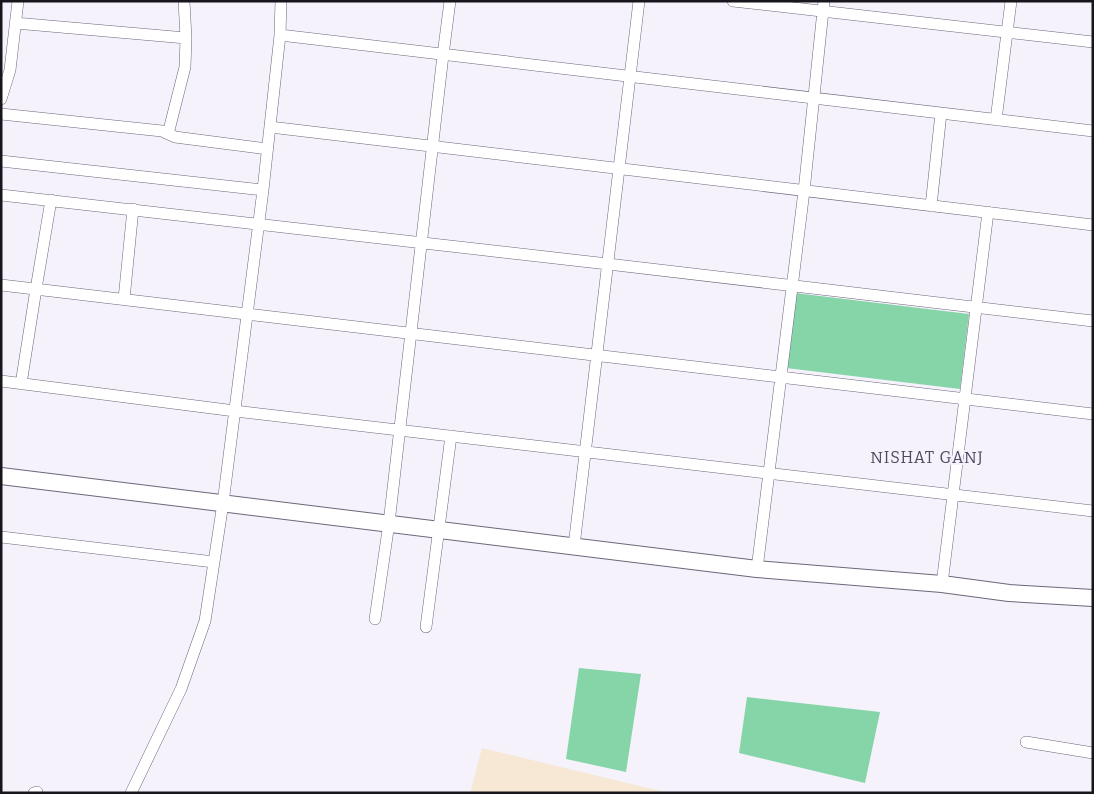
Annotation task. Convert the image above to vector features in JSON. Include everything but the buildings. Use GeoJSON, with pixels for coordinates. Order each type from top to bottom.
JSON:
{"type":"FeatureCollection","features":[{"type":"Feature","properties":{"kind":"street"},"geometry":{"type":"LineString","coordinates":[[1,99],[10,70],[18,1]]}},
{"type":"Feature","properties":{"kind":"street"},"geometry":{"type":"LineString","coordinates":[[168,134],[185,67],[184,1]]}},
{"type":"Feature","properties":{"kind":"street"},"geometry":{"type":"LineString","coordinates":[[131,793],[181,689],[205,621],[223,503],[259,224],[280,35],[281,1]]}},
{"type":"Feature","properties":{"kind":"street"},"geometry":{"type":"LineString","coordinates":[[375,619],[389,523],[450,1]]}},
{"type":"Feature","properties":{"kind":"street"},"geometry":{"type":"LineString","coordinates":[[574,546],[639,1]]}},
{"type":"Feature","properties":{"kind":"street"},"geometry":{"type":"LineString","coordinates":[[733,1],[824,6],[1093,42]]}},
{"type":"Feature","properties":{"kind":"street"},"geometry":{"type":"LineString","coordinates":[[996,120],[1011,1]]}},
{"type":"Feature","properties":{"kind":"street"},"geometry":{"type":"LineString","coordinates":[[757,569],[804,191],[824,6]]}},
{"type":"Feature","properties":{"kind":"street"},"geometry":{"type":"LineString","coordinates":[[15,23],[186,38]]}},
{"type":"Feature","properties":{"kind":"street"},"geometry":{"type":"LineString","coordinates":[[280,35],[1093,131]]}},
{"type":"Feature","properties":{"kind":"street"},"geometry":{"type":"LineString","coordinates":[[931,206],[941,113]]}},
{"type":"Feature","properties":{"kind":"street"},"geometry":{"type":"LineString","coordinates":[[1,114],[162,131],[175,136],[268,149]]}},
{"type":"Feature","properties":{"kind":"street"},"geometry":{"type":"LineString","coordinates":[[270,127],[1093,225]]}},
{"type":"Feature","properties":{"kind":"street"},"geometry":{"type":"LineString","coordinates":[[1,161],[263,190]]}},
{"type":"Feature","properties":{"kind":"street"},"geometry":{"type":"LineString","coordinates":[[1,194],[1093,321]]}},
{"type":"Feature","properties":{"kind":"street"},"geometry":{"type":"LineString","coordinates":[[21,384],[52,200]]}},
{"type":"Feature","properties":{"kind":"street"},"geometry":{"type":"LineString","coordinates":[[124,299],[133,210]]}},
{"type":"Feature","properties":{"kind":"street"},"geometry":{"type":"LineString","coordinates":[[942,584],[988,212]]}},
{"type":"Feature","properties":{"kind":"street"},"geometry":{"type":"LineString","coordinates":[[1,285],[1093,414]]}},
{"type":"Feature","properties":{"kind":"street"},"geometry":{"type":"LineString","coordinates":[[1,382],[1093,511]]}},
{"type":"Feature","properties":{"kind":"street"},"geometry":{"type":"LineString","coordinates":[[426,627],[451,436]]}},
{"type":"Feature","properties":{"kind":"street"},"geometry":{"type":"LineString","coordinates":[[1,476],[757,569],[942,584],[1009,593],[1093,598]]}},
{"type":"Feature","properties":{"kind":"street"},"geometry":{"type":"LineString","coordinates":[[1,537],[214,562]]}},
{"type":"Feature","properties":{"kind":"street"},"geometry":{"type":"LineString","coordinates":[[1026,742],[1093,753]]}},
{"type":"Feature","properties":{"kind":"shaded area"},"geometry":{"type":"Polygon","coordinates":[[[482,748],[669,793],[470,793],[482,748]]]}},
{"type":"Feature","properties":{"kind":"green space"},"geometry":{"type":"Polygon","coordinates":[[[795,293],[969,314],[960,389],[786,368],[795,293]]]}},
{"type":"Feature","properties":{"kind":"green space"},"geometry":{"type":"Polygon","coordinates":[[[579,668],[641,674],[626,772],[566,759],[579,668]]]}},
{"type":"Feature","properties":{"kind":"green space"},"geometry":{"type":"Polygon","coordinates":[[[747,697],[880,712],[865,783],[739,753],[747,697]]]}},
{"type":"Feature","properties":{"kind":"district","name":"NISHAT GANJ"},"geometry":{"type":"Point","coordinates":[927,457]}}]}
